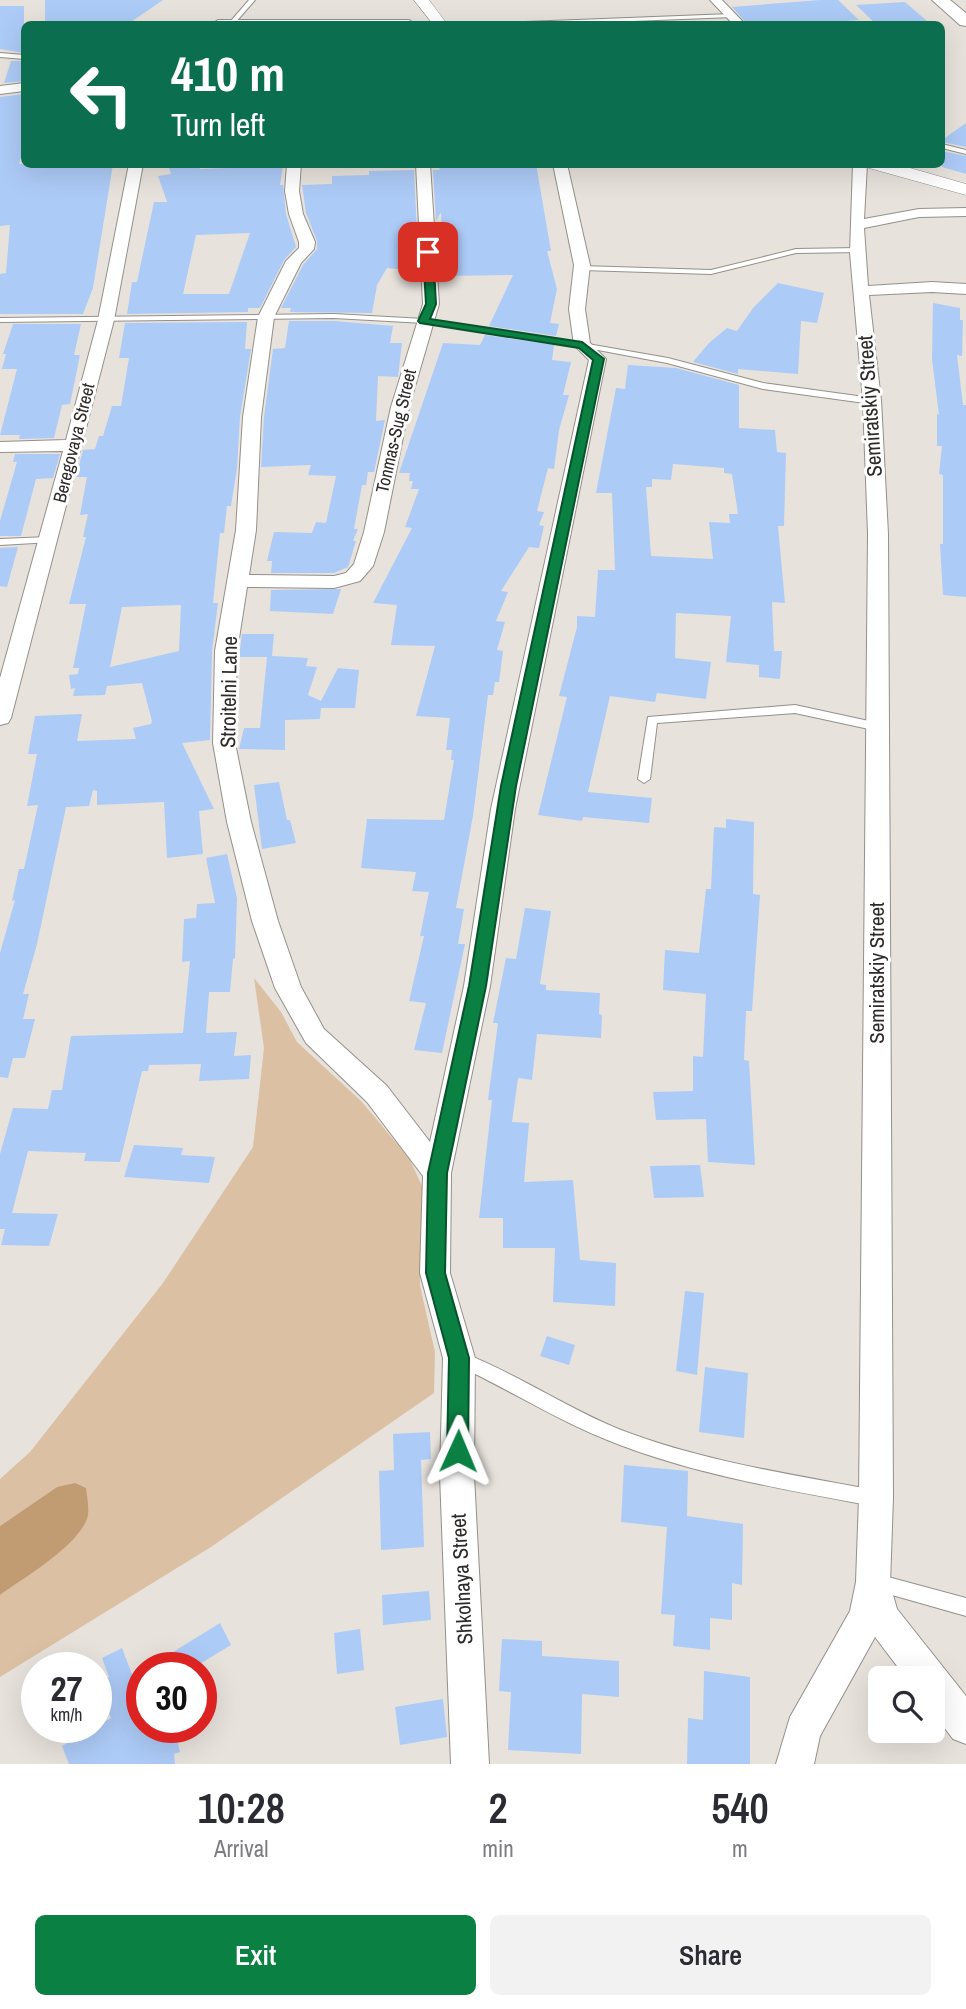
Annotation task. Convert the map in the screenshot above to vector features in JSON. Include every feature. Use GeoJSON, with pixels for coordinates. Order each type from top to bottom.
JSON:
{"type":"FeatureCollection","features":[{"type":"Feature","properties":{"kind":"main road"},"geometry":{"type":"LineString","coordinates":[[940,0],[966,21]]}},
{"type":"Feature","properties":{"kind":"street"},"geometry":{"type":"LineString","coordinates":[[421,0],[438,21]]}},
{"type":"Feature","properties":{"kind":"street"},"geometry":{"type":"LineString","coordinates":[[716,0],[735,20]]}},
{"type":"Feature","properties":{"kind":"street"},"geometry":{"type":"LineString","coordinates":[[0,90],[21,87]]}},
{"type":"Feature","properties":{"kind":"street","name":"Beregovaya Street"},"geometry":{"type":"LineString","coordinates":[[0,718],[106,320],[135,168]]}},
{"type":"Feature","properties":{"kind":"street","name":"Stroitelni Lane"},"geometry":{"type":"LineString","coordinates":[[294,168],[292,191],[296,214],[307,236],[306,249],[294,261],[266,317],[252,417],[246,530],[226,651],[225,743],[239,822],[269,932],[288,988],[315,1036],[377,1094],[437,1173]]}},
{"type":"Feature","properties":{"kind":"street","name":"Tonmas-Sug Street"},"geometry":{"type":"LineString","coordinates":[[236,581],[334,582],[354,577],[359,572],[374,532],[400,407],[431,304],[423,168]]}},
{"type":"Feature","properties":{"kind":"street","name":"Shkolnaya Street"},"geometry":{"type":"LineString","coordinates":[[470,1764],[457,1475],[459,1358],[435,1273],[437,1173],[477,986],[506,797],[598,359],[582,345],[577,309],[582,268],[574,218],[561,168]]}},
{"type":"Feature","properties":{"kind":"street","name":"Semiratskiy Street"},"geometry":{"type":"LineString","coordinates":[[795,1764],[803,1730],[867,1616],[873,1582],[876,1498],[878,534],[872,401],[860,290],[860,168]]}},
{"type":"Feature","properties":{"kind":"street"},"geometry":{"type":"LineString","coordinates":[[889,168],[966,190]]}},
{"type":"Feature","properties":{"kind":"street"},"geometry":{"type":"LineString","coordinates":[[858,238],[919,213],[966,212]]}},
{"type":"Feature","properties":{"kind":"street"},"geometry":{"type":"LineString","coordinates":[[860,290],[932,287],[966,289]]}},
{"type":"Feature","properties":{"kind":"street"},"geometry":{"type":"LineString","coordinates":[[0,447],[74,445]]}},
{"type":"Feature","properties":{"kind":"street"},"geometry":{"type":"LineString","coordinates":[[873,1582],[882,1618],[919,1666]]}},
{"type":"Feature","properties":{"kind":"street"},"geometry":{"type":"LineString","coordinates":[[945,1699],[966,1726]]}},
{"type":"Feature","properties":{"kind":"lane"},"geometry":{"type":"LineString","coordinates":[[234,21],[252,0]]}},
{"type":"Feature","properties":{"kind":"lane"},"geometry":{"type":"LineString","coordinates":[[682,21],[735,20]]}},
{"type":"Feature","properties":{"kind":"lane"},"geometry":{"type":"LineString","coordinates":[[0,55],[21,57]]}},
{"type":"Feature","properties":{"kind":"lane"},"geometry":{"type":"LineString","coordinates":[[945,147],[966,152]]}},
{"type":"Feature","properties":{"kind":"lane"},"geometry":{"type":"LineString","coordinates":[[582,268],[711,272],[858,238]]}},
{"type":"Feature","properties":{"kind":"lane"},"geometry":{"type":"LineString","coordinates":[[0,320],[334,316],[424,321],[668,361],[763,386],[872,401]]}},
{"type":"Feature","properties":{"kind":"lane"},"geometry":{"type":"LineString","coordinates":[[0,542],[49,540]]}},
{"type":"Feature","properties":{"kind":"lane"},"geometry":{"type":"LineString","coordinates":[[644,779],[652,720],[795,709],[878,727]]}},
{"type":"Feature","properties":{"kind":"lane"},"geometry":{"type":"LineString","coordinates":[[459,1358],[587,1424],[667,1452],[744,1474],[876,1498]]}},
{"type":"Feature","properties":{"kind":"lane"},"geometry":{"type":"LineString","coordinates":[[873,1582],[966,1607]]}},
{"type":"Feature","properties":{"kind":"shaded area"},"geometry":{"type":"Polygon","coordinates":[[[254,978],[281,1012],[297,1042],[361,1101],[409,1158],[422,1186],[420,1286],[435,1352],[434,1393],[211,1547],[41,1652],[21,1652],[21,1664],[0,1677],[0,1595],[57,1553],[88,1515],[86,1488],[57,1487],[0,1526],[0,1479],[30,1452],[163,1283],[253,1147],[264,1048],[254,978]]]}},
{"type":"Feature","properties":{"kind":"shaded area"},"geometry":{"type":"Polygon","coordinates":[[[75,1483],[86,1488],[88,1515],[83,1526],[64,1549],[0,1595],[0,1526],[57,1487],[75,1483]]]}},
{"type":"Feature","properties":{"kind":"building"},"geometry":{"type":"Polygon","coordinates":[[[45,0],[163,0],[132,21],[45,21],[45,0]]]}},
{"type":"Feature","properties":{"kind":"building"},"geometry":{"type":"Polygon","coordinates":[[[838,0],[859,20],[744,21],[732,7],[838,0]]]}},
{"type":"Feature","properties":{"kind":"building"},"geometry":{"type":"Polygon","coordinates":[[[905,2],[927,21],[873,21],[856,5],[905,2]]]}},
{"type":"Feature","properties":{"kind":"building"},"geometry":{"type":"Polygon","coordinates":[[[0,6],[24,6],[21,52],[0,49],[0,6]]]}},
{"type":"Feature","properties":{"kind":"building"},"geometry":{"type":"Polygon","coordinates":[[[11,61],[21,61],[21,81],[4,83],[11,61]]]}},
{"type":"Feature","properties":{"kind":"building"},"geometry":{"type":"Polygon","coordinates":[[[21,94],[21,168],[112,168],[93,288],[83,314],[0,314],[0,274],[6,273],[10,225],[0,226],[0,97],[21,94]]]}},
{"type":"Feature","properties":{"kind":"building"},"geometry":{"type":"Polygon","coordinates":[[[966,123],[966,147],[945,143],[945,138],[966,123]]]}},
{"type":"Feature","properties":{"kind":"building"},"geometry":{"type":"Polygon","coordinates":[[[945,152],[966,156],[966,174],[945,168],[945,152]]]}},
{"type":"Feature","properties":{"kind":"building"},"geometry":{"type":"Polygon","coordinates":[[[169,168],[283,168],[280,185],[283,185],[286,214],[296,247],[284,260],[260,308],[248,308],[248,312],[127,314],[132,282],[137,282],[154,202],[167,202],[158,176],[171,174],[169,168]],[[250,233],[196,235],[183,294],[229,294],[250,233]]]}},
{"type":"Feature","properties":{"kind":"building"},"geometry":{"type":"Polygon","coordinates":[[[537,168],[551,251],[547,251],[557,289],[550,323],[559,324],[556,336],[489,326],[513,275],[444,276],[441,212],[436,221],[433,170],[537,168]]]}},
{"type":"Feature","properties":{"kind":"building"},"geometry":{"type":"Polygon","coordinates":[[[414,170],[418,254],[409,270],[387,268],[377,285],[372,313],[290,312],[291,308],[281,308],[303,265],[317,249],[317,241],[306,213],[302,185],[332,184],[332,176],[369,175],[369,171],[414,170]]]}},
{"type":"Feature","properties":{"kind":"building"},"geometry":{"type":"Polygon","coordinates":[[[778,283],[824,293],[817,323],[801,321],[798,374],[738,369],[738,374],[693,362],[709,343],[727,328],[737,331],[753,308],[778,283]]]}},
{"type":"Feature","properties":{"kind":"building"},"geometry":{"type":"Polygon","coordinates":[[[933,303],[960,308],[960,320],[963,320],[962,356],[957,355],[963,405],[966,405],[966,597],[943,595],[940,544],[943,544],[943,475],[939,474],[942,446],[937,446],[937,414],[939,415],[932,359],[933,303]]]}},
{"type":"Feature","properties":{"kind":"building"},"geometry":{"type":"Polygon","coordinates":[[[289,321],[334,321],[393,326],[390,343],[402,343],[398,377],[378,376],[376,421],[385,420],[374,472],[368,472],[366,485],[362,485],[354,529],[358,529],[353,541],[356,541],[348,567],[334,573],[271,573],[272,561],[267,561],[274,532],[312,533],[316,522],[326,523],[336,476],[308,475],[311,465],[261,467],[273,349],[285,348],[289,321]]]}},
{"type":"Feature","properties":{"kind":"building"},"geometry":{"type":"Polygon","coordinates":[[[247,322],[245,349],[251,349],[240,417],[237,468],[231,506],[227,506],[224,533],[220,533],[213,603],[218,603],[212,651],[210,740],[182,743],[214,809],[199,811],[203,854],[167,858],[164,802],[97,805],[97,791],[93,790],[89,806],[66,807],[37,944],[23,994],[29,994],[23,1019],[35,1019],[25,1058],[13,1058],[8,1078],[0,1077],[0,953],[15,900],[12,901],[19,869],[24,869],[38,805],[27,806],[37,754],[28,754],[35,716],[82,714],[77,741],[136,739],[133,728],[151,724],[152,721],[142,683],[107,686],[105,695],[73,696],[75,688],[71,689],[69,675],[78,674],[79,668],[73,668],[86,604],[69,604],[86,537],[83,537],[88,514],[80,515],[87,477],[76,477],[83,450],[95,449],[99,436],[103,436],[112,406],[121,406],[129,358],[119,358],[125,323],[247,322]],[[181,605],[122,607],[110,667],[179,651],[181,605]]]}},
{"type":"Feature","properties":{"kind":"building"},"geometry":{"type":"Polygon","coordinates":[[[13,324],[81,324],[74,355],[80,355],[70,404],[62,405],[54,438],[19,439],[20,435],[0,435],[17,369],[2,369],[6,354],[3,354],[13,324]]]}},
{"type":"Feature","properties":{"kind":"building"},"geometry":{"type":"Polygon","coordinates":[[[485,335],[554,345],[552,360],[571,362],[563,395],[569,395],[559,430],[554,469],[548,468],[537,511],[544,512],[539,525],[544,526],[539,548],[529,547],[501,591],[508,592],[496,621],[505,622],[497,650],[503,651],[499,682],[495,682],[493,695],[488,695],[473,816],[456,908],[464,909],[458,944],[465,944],[442,1053],[414,1050],[426,1003],[409,1001],[424,936],[420,936],[429,892],[412,891],[416,872],[361,868],[367,819],[444,820],[454,760],[451,760],[452,750],[446,750],[450,718],[416,716],[435,646],[391,645],[397,605],[373,603],[412,528],[405,527],[419,489],[411,489],[413,481],[409,481],[410,473],[399,473],[443,343],[480,345],[485,335]]]}},
{"type":"Feature","properties":{"kind":"building"},"geometry":{"type":"Polygon","coordinates":[[[628,365],[676,368],[739,385],[739,428],[775,430],[777,452],[786,453],[784,526],[778,526],[785,603],[772,602],[774,651],[782,651],[780,679],[759,677],[759,665],[726,662],[731,616],[676,613],[675,658],[711,662],[706,699],[657,693],[655,702],[610,696],[588,792],[652,798],[649,823],[583,817],[582,821],[538,815],[567,697],[559,696],[577,627],[577,616],[595,617],[598,570],[615,570],[612,493],[596,493],[616,388],[625,389],[628,365]],[[673,464],[671,480],[652,479],[652,487],[646,487],[651,556],[713,559],[709,522],[730,523],[729,514],[738,514],[732,474],[724,473],[724,468],[673,464]]]}},
{"type":"Feature","properties":{"kind":"building"},"geometry":{"type":"Polygon","coordinates":[[[15,454],[60,454],[53,478],[36,479],[21,536],[0,536],[0,521],[17,462],[13,462],[15,454]]]}},
{"type":"Feature","properties":{"kind":"building"},"geometry":{"type":"Polygon","coordinates":[[[18,547],[7,587],[0,586],[0,548],[18,547]]]}},
{"type":"Feature","properties":{"kind":"building"},"geometry":{"type":"Polygon","coordinates":[[[341,589],[333,614],[270,611],[271,590],[341,589]]]}},
{"type":"Feature","properties":{"kind":"building"},"geometry":{"type":"Polygon","coordinates":[[[242,634],[274,634],[272,656],[308,658],[306,666],[317,667],[308,695],[321,701],[338,668],[359,670],[355,708],[321,708],[320,719],[285,720],[285,750],[239,749],[244,728],[260,728],[267,657],[239,657],[242,634]]]}},
{"type":"Feature","properties":{"kind":"building"},"geometry":{"type":"Polygon","coordinates":[[[279,782],[287,820],[290,820],[296,843],[262,849],[254,785],[279,782]]]}},
{"type":"Feature","properties":{"kind":"building"},"geometry":{"type":"Polygon","coordinates":[[[726,819],[754,822],[753,894],[760,895],[752,1011],[746,1011],[744,1060],[749,1061],[755,1165],[708,1162],[706,1119],[656,1120],[653,1092],[693,1091],[693,1056],[703,1057],[706,994],[663,990],[665,950],[699,953],[706,889],[711,889],[714,827],[726,828],[726,819]]]}},
{"type":"Feature","properties":{"kind":"building"},"geometry":{"type":"Polygon","coordinates":[[[227,854],[237,898],[235,958],[230,992],[209,992],[206,1033],[237,1032],[234,1056],[251,1055],[249,1079],[199,1081],[201,1064],[149,1065],[148,1071],[142,1071],[120,1162],[84,1161],[86,1153],[28,1151],[12,1213],[58,1214],[49,1246],[1,1245],[5,1229],[0,1229],[0,1154],[13,1108],[48,1109],[52,1090],[62,1090],[71,1036],[183,1033],[190,961],[182,962],[184,919],[196,918],[197,904],[215,903],[206,858],[227,854]]]}},
{"type":"Feature","properties":{"kind":"building"},"geometry":{"type":"Polygon","coordinates":[[[525,908],[551,911],[540,984],[546,985],[546,990],[600,993],[599,1014],[602,1015],[601,1038],[537,1034],[532,1080],[518,1078],[512,1122],[529,1123],[524,1182],[573,1180],[580,1260],[616,1263],[615,1306],[553,1302],[555,1248],[503,1248],[503,1218],[479,1218],[492,1100],[488,1100],[498,1023],[493,1023],[506,958],[516,959],[525,908]]]}},
{"type":"Feature","properties":{"kind":"building"},"geometry":{"type":"Polygon","coordinates":[[[134,1145],[183,1148],[181,1155],[215,1157],[209,1183],[124,1177],[134,1145]]]}},
{"type":"Feature","properties":{"kind":"building"},"geometry":{"type":"Polygon","coordinates":[[[700,1165],[704,1197],[654,1198],[650,1166],[700,1165]]]}},
{"type":"Feature","properties":{"kind":"building"},"geometry":{"type":"Polygon","coordinates":[[[685,1291],[704,1293],[697,1375],[676,1371],[685,1291]]]}},
{"type":"Feature","properties":{"kind":"building"},"geometry":{"type":"Polygon","coordinates":[[[547,1336],[575,1345],[569,1365],[540,1356],[547,1336]]]}},
{"type":"Feature","properties":{"kind":"building"},"geometry":{"type":"Polygon","coordinates":[[[705,1367],[748,1373],[744,1438],[699,1432],[705,1367]]]}},
{"type":"Feature","properties":{"kind":"building"},"geometry":{"type":"Polygon","coordinates":[[[430,1432],[431,1459],[421,1460],[424,1547],[381,1550],[379,1471],[394,1470],[393,1434],[430,1432]]]}},
{"type":"Feature","properties":{"kind":"building"},"geometry":{"type":"Polygon","coordinates":[[[624,1465],[688,1471],[687,1516],[743,1524],[742,1585],[732,1583],[732,1620],[710,1618],[710,1650],[673,1646],[675,1615],[661,1614],[667,1527],[621,1522],[624,1465]]]}},
{"type":"Feature","properties":{"kind":"building"},"geometry":{"type":"Polygon","coordinates":[[[429,1591],[431,1620],[383,1625],[382,1595],[429,1591]]]}},
{"type":"Feature","properties":{"kind":"building"},"geometry":{"type":"Polygon","coordinates":[[[220,1623],[231,1645],[217,1653],[173,1652],[220,1623]]]}},
{"type":"Feature","properties":{"kind":"building"},"geometry":{"type":"Polygon","coordinates":[[[360,1629],[364,1670],[337,1674],[334,1633],[360,1629]]]}},
{"type":"Feature","properties":{"kind":"building"},"geometry":{"type":"Polygon","coordinates":[[[502,1639],[542,1641],[542,1656],[619,1661],[619,1697],[582,1694],[581,1754],[508,1750],[511,1692],[499,1691],[502,1639]]]}},
{"type":"Feature","properties":{"kind":"building"},"geometry":{"type":"Polygon","coordinates":[[[122,1648],[126,1659],[126,1743],[178,1743],[180,1752],[174,1754],[175,1764],[69,1764],[62,1746],[67,1743],[112,1743],[112,1653],[122,1648]]]}},
{"type":"Feature","properties":{"kind":"building"},"geometry":{"type":"Polygon","coordinates":[[[704,1671],[750,1677],[750,1764],[687,1764],[688,1718],[703,1720],[704,1671]]]}},
{"type":"Feature","properties":{"kind":"building"},"geometry":{"type":"Polygon","coordinates":[[[443,1699],[447,1737],[400,1745],[395,1707],[443,1699]]]}},
{"type":"Feature","properties":{"kind":"route"},"geometry":{"type":"LineString","coordinates":[[428,252],[431,304],[424,321],[582,345],[598,359],[503,809],[477,986],[437,1173],[435,1273],[459,1358],[458,1451]]}}]}
